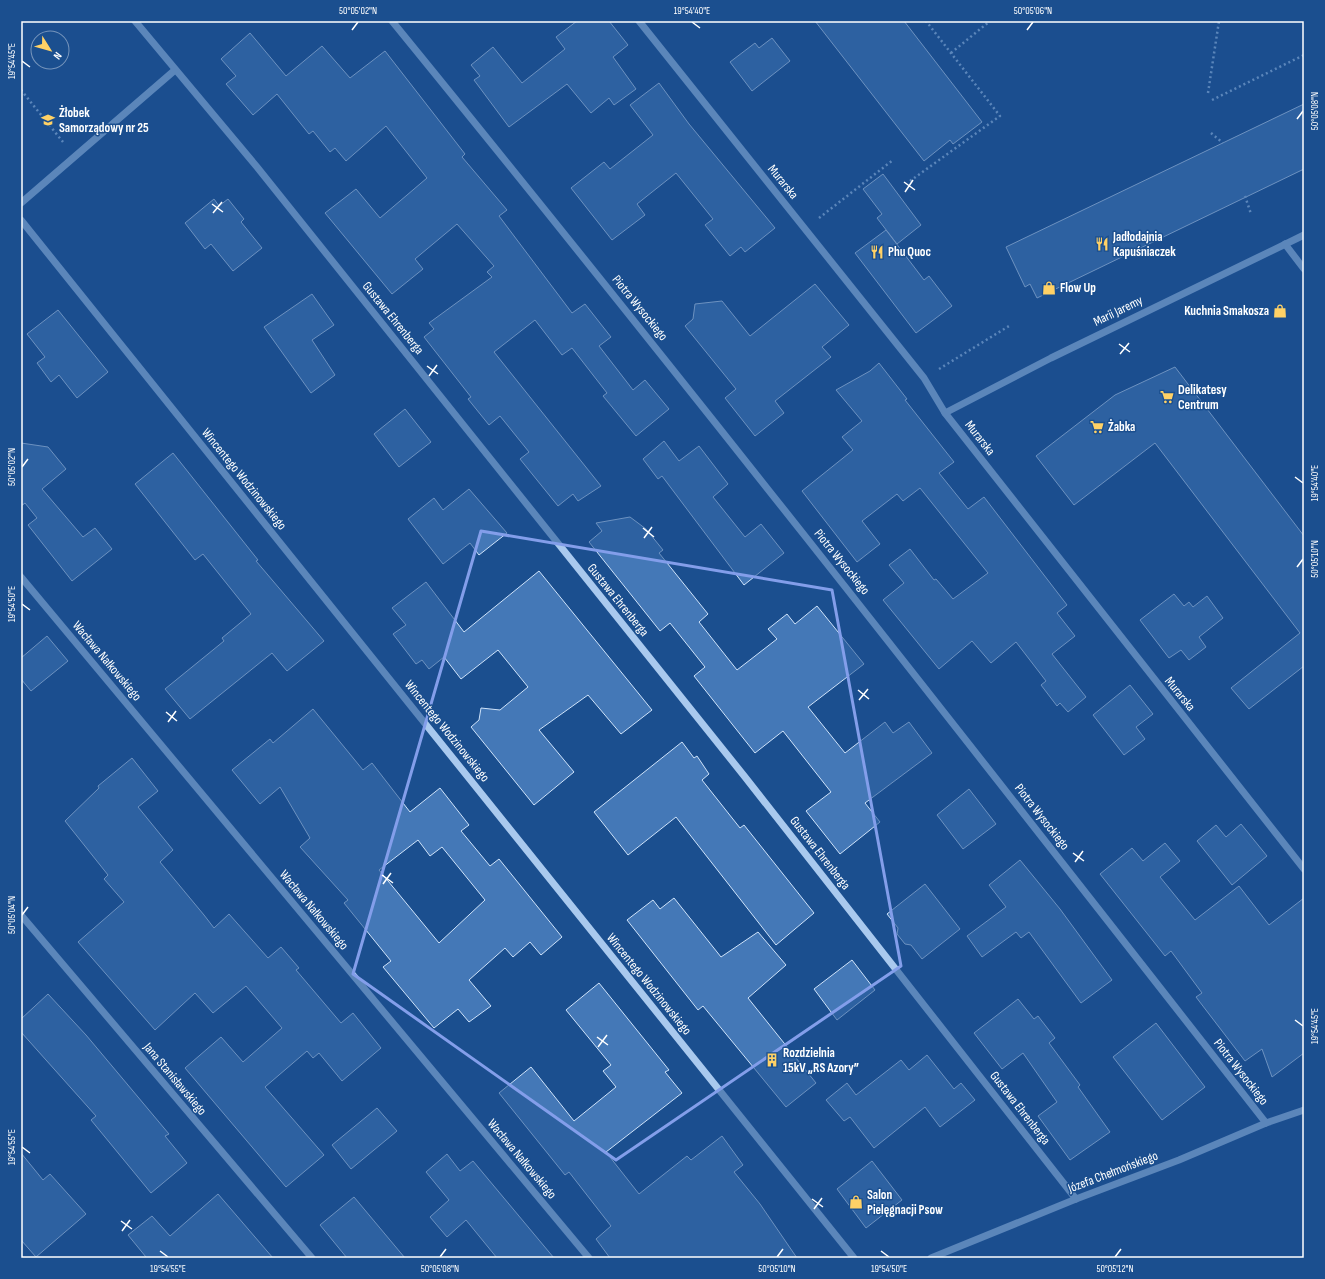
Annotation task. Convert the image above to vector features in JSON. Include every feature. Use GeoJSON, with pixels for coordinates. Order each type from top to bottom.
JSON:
{"type":"FeatureCollection","features":[{"type":"Feature","properties":{"kind":"street","name":"Gustawa Ehrenberga"},"geometry":{"type":"LineString","coordinates":[[135,21],[257,167],[740,771],[1076,1199]]}},
{"type":"Feature","properties":{"kind":"street","name":"Piotra Wysockiego"},"geometry":{"type":"LineString","coordinates":[[392,21],[548,212],[845,585],[1266,1123]]}},
{"type":"Feature","properties":{"kind":"street","name":"Murarska"},"geometry":{"type":"LineString","coordinates":[[639,21],[924,378],[945,413],[1304,869]]}},
{"type":"Feature","properties":{"kind":"street"},"geometry":{"type":"LineString","coordinates":[[21,203],[175,70]]}},
{"type":"Feature","properties":{"kind":"street","name":"Wincentego Wodzinowskiego"},"geometry":{"type":"LineString","coordinates":[[21,220],[854,1258]]}},
{"type":"Feature","properties":{"kind":"street","name":"Marii Jaremy"},"geometry":{"type":"LineString","coordinates":[[945,413],[1051,358],[1304,235]]}},
{"type":"Feature","properties":{"kind":"street"},"geometry":{"type":"LineString","coordinates":[[1285,244],[1304,269]]}},
{"type":"Feature","properties":{"kind":"street","name":"Wacława Nałkowskiego"},"geometry":{"type":"LineString","coordinates":[[21,577],[589,1258]]}},
{"type":"Feature","properties":{"kind":"street","name":"Jana Stanisławskiego"},"geometry":{"type":"LineString","coordinates":[[21,915],[312,1258]]}},
{"type":"Feature","properties":{"kind":"street","name":"Józefa Chełmońskiego"},"geometry":{"type":"LineString","coordinates":[[931,1258],[1076,1199],[1180,1160],[1266,1123],[1304,1110]]}},
{"type":"Feature","properties":{"kind":"path"},"geometry":{"type":"LineString","coordinates":[[910,182],[1000,116],[926,21]]}},
{"type":"Feature","properties":{"kind":"path"},"geometry":{"type":"LineString","coordinates":[[951,53],[990,21]]}},
{"type":"Feature","properties":{"kind":"path"},"geometry":{"type":"LineString","coordinates":[[1208,93],[1219,21]]}},
{"type":"Feature","properties":{"kind":"path"},"geometry":{"type":"LineString","coordinates":[[1212,100],[1304,55]]}},
{"type":"Feature","properties":{"kind":"path"},"geometry":{"type":"LineString","coordinates":[[21,90],[75,156]]}},
{"type":"Feature","properties":{"kind":"path"},"geometry":{"type":"LineString","coordinates":[[1211,133],[1223,143]]}},
{"type":"Feature","properties":{"kind":"path"},"geometry":{"type":"LineString","coordinates":[[805,229],[893,160]]}},
{"type":"Feature","properties":{"kind":"path"},"geometry":{"type":"LineString","coordinates":[[1245,196],[1250,214]]}},
{"type":"Feature","properties":{"kind":"path"},"geometry":{"type":"LineString","coordinates":[[924,378],[1009,326]]}},
{"type":"Feature","properties":{"kind":"highlighted area"},"geometry":{"type":"Polygon","coordinates":[[[481,531],[832,590],[901,966],[616,1160],[353,974],[481,531]]]}},
{"type":"Feature","properties":{"kind":"building"},"geometry":{"type":"Polygon","coordinates":[[[577,21],[609,21],[628,45],[613,57],[636,89],[614,105],[609,98],[591,113],[567,84],[509,127],[474,80],[480,76],[471,65],[493,47],[522,83],[565,49],[556,37],[577,21]]]}},
{"type":"Feature","properties":{"kind":"building"},"geometry":{"type":"Polygon","coordinates":[[[815,21],[904,21],[982,122],[953,144],[950,140],[924,161],[815,21]]]}},
{"type":"Feature","properties":{"kind":"building"},"geometry":{"type":"Polygon","coordinates":[[[250,33],[286,76],[322,46],[350,78],[385,51],[465,154],[462,157],[507,210],[499,216],[572,313],[585,304],[611,337],[599,346],[633,390],[645,380],[669,409],[636,436],[603,396],[607,393],[572,348],[562,355],[535,320],[494,352],[601,486],[578,501],[573,494],[558,506],[520,459],[529,452],[500,416],[489,425],[468,399],[471,397],[424,337],[434,329],[429,323],[492,277],[487,272],[494,266],[457,224],[415,259],[423,269],[392,294],[325,213],[356,189],[380,218],[427,178],[386,126],[346,161],[335,148],[330,152],[313,131],[309,134],[277,94],[253,115],[226,84],[236,76],[221,59],[250,33]]]}},
{"type":"Feature","properties":{"kind":"building"},"geometry":{"type":"Polygon","coordinates":[[[772,38],[790,61],[752,91],[730,62],[755,43],[759,48],[772,38]]]}},
{"type":"Feature","properties":{"kind":"building"},"geometry":{"type":"Polygon","coordinates":[[[659,83],[689,124],[775,228],[745,252],[741,247],[730,256],[705,225],[713,219],[676,173],[637,204],[645,215],[612,240],[571,188],[604,162],[610,169],[653,135],[630,105],[659,83]]]}},
{"type":"Feature","properties":{"kind":"building"},"geometry":{"type":"Polygon","coordinates":[[[1304,104],[1304,169],[1037,298],[1030,284],[1025,287],[1006,247],[1304,104]]]}},
{"type":"Feature","properties":{"kind":"building"},"geometry":{"type":"Polygon","coordinates":[[[883,174],[921,225],[897,244],[877,218],[882,214],[863,189],[883,174]]]}},
{"type":"Feature","properties":{"kind":"building"},"geometry":{"type":"Polygon","coordinates":[[[214,199],[219,206],[228,199],[244,219],[241,222],[262,248],[233,271],[211,244],[205,249],[185,223],[214,199]]]}},
{"type":"Feature","properties":{"kind":"building"},"geometry":{"type":"Polygon","coordinates":[[[886,230],[924,280],[929,276],[952,306],[916,333],[855,253],[886,230]]]}},
{"type":"Feature","properties":{"kind":"building"},"geometry":{"type":"Polygon","coordinates":[[[815,284],[849,325],[822,347],[831,357],[775,401],[784,413],[755,436],[725,398],[736,389],[685,326],[693,319],[695,304],[722,301],[750,336],[815,284]]]}},
{"type":"Feature","properties":{"kind":"building"},"geometry":{"type":"Polygon","coordinates":[[[312,294],[334,325],[312,340],[335,375],[311,393],[264,327],[312,294]]]}},
{"type":"Feature","properties":{"kind":"building"},"geometry":{"type":"Polygon","coordinates":[[[58,310],[108,372],[77,398],[59,375],[51,382],[37,363],[45,357],[27,334],[58,310]]]}},
{"type":"Feature","properties":{"kind":"building"},"geometry":{"type":"Polygon","coordinates":[[[879,363],[907,399],[905,400],[954,462],[939,473],[968,509],[984,497],[1067,605],[1057,613],[1075,636],[1052,654],[1086,697],[1068,712],[1060,703],[1057,706],[1041,685],[1046,681],[1016,642],[991,663],[972,641],[939,669],[883,600],[904,583],[889,565],[910,549],[934,580],[936,579],[953,599],[988,573],[920,488],[903,501],[897,494],[862,521],[880,544],[857,562],[802,491],[853,450],[842,437],[862,421],[836,390],[870,371],[879,363]]]}},
{"type":"Feature","properties":{"kind":"building"},"geometry":{"type":"Polygon","coordinates":[[[1175,367],[1304,536],[1304,666],[1249,709],[1231,688],[1300,633],[1155,443],[1074,505],[1036,456],[1115,395],[1175,367]]]}},
{"type":"Feature","properties":{"kind":"building"},"geometry":{"type":"Polygon","coordinates":[[[405,409],[431,442],[399,467],[374,434],[405,409]]]}},
{"type":"Feature","properties":{"kind":"building"},"geometry":{"type":"Polygon","coordinates":[[[664,441],[679,461],[699,446],[728,484],[713,497],[745,537],[761,524],[784,553],[744,585],[662,476],[658,479],[643,459],[664,441]]]}},
{"type":"Feature","properties":{"kind":"building"},"geometry":{"type":"Polygon","coordinates":[[[21,443],[48,447],[66,469],[42,489],[83,537],[95,528],[112,549],[72,581],[28,525],[37,518],[25,503],[21,506],[21,443]]]}},
{"type":"Feature","properties":{"kind":"building"},"geometry":{"type":"Polygon","coordinates":[[[173,453],[258,560],[256,561],[324,641],[287,671],[272,653],[190,719],[165,689],[224,641],[222,638],[251,614],[203,554],[195,560],[135,484],[173,453]]]}},
{"type":"Feature","properties":{"kind":"building"},"geometry":{"type":"Polygon","coordinates":[[[469,489],[507,533],[479,555],[470,543],[443,564],[408,519],[434,498],[443,510],[469,489]]]}},
{"type":"Feature","properties":{"kind":"building"},"geometry":{"type":"Polygon","coordinates":[[[630,517],[646,529],[663,550],[659,553],[708,614],[699,622],[737,670],[777,639],[768,629],[787,614],[795,624],[817,606],[864,664],[808,707],[845,753],[885,722],[893,733],[909,722],[932,753],[865,803],[880,822],[840,854],[806,811],[831,792],[783,731],[755,753],[694,676],[705,667],[670,623],[660,631],[589,542],[602,531],[596,523],[630,517]]]}},
{"type":"Feature","properties":{"kind":"building"},"geometry":{"type":"Polygon","coordinates":[[[539,571],[652,710],[621,734],[588,695],[539,730],[574,772],[534,805],[471,727],[479,720],[481,708],[500,710],[528,687],[498,650],[461,679],[444,657],[429,669],[422,660],[416,664],[393,634],[406,625],[392,608],[426,582],[464,632],[539,571]]]}},
{"type":"Feature","properties":{"kind":"building"},"geometry":{"type":"Polygon","coordinates":[[[1174,594],[1184,606],[1189,602],[1193,607],[1207,596],[1223,618],[1199,637],[1206,647],[1189,660],[1181,650],[1169,658],[1140,620],[1174,594]]]}},
{"type":"Feature","properties":{"kind":"building"},"geometry":{"type":"Polygon","coordinates":[[[47,636],[68,661],[31,691],[21,679],[21,658],[47,636]]]}},
{"type":"Feature","properties":{"kind":"building"},"geometry":{"type":"Polygon","coordinates":[[[1130,685],[1153,714],[1136,727],[1145,739],[1124,755],[1093,715],[1130,685]]]}},
{"type":"Feature","properties":{"kind":"building"},"geometry":{"type":"Polygon","coordinates":[[[313,709],[363,770],[372,763],[410,812],[440,788],[469,825],[461,831],[490,866],[499,859],[562,937],[541,955],[530,942],[513,957],[505,948],[469,980],[491,1006],[469,1022],[458,1009],[434,1028],[383,967],[391,961],[344,903],[348,900],[300,847],[310,838],[280,787],[260,804],[232,770],[270,739],[273,743],[313,709]],[[418,840],[379,870],[439,943],[485,900],[442,847],[430,856],[418,840]]]}},
{"type":"Feature","properties":{"kind":"building"},"geometry":{"type":"Polygon","coordinates":[[[682,742],[694,758],[697,756],[709,774],[702,780],[740,828],[744,825],[814,913],[776,945],[676,817],[628,855],[594,812],[682,742]]]}},
{"type":"Feature","properties":{"kind":"building"},"geometry":{"type":"Polygon","coordinates":[[[132,758],[158,791],[138,807],[173,850],[160,862],[214,928],[229,914],[268,958],[281,947],[299,968],[296,970],[341,1023],[353,1013],[381,1048],[342,1081],[319,1053],[313,1058],[307,1051],[265,1087],[324,1155],[286,1187],[185,1068],[221,1037],[243,1062],[282,1028],[246,986],[213,1013],[195,993],[155,1030],[78,942],[124,902],[104,879],[108,875],[65,821],[99,788],[98,786],[132,758]]]}},
{"type":"Feature","properties":{"kind":"building"},"geometry":{"type":"Polygon","coordinates":[[[969,789],[996,824],[963,849],[937,815],[969,789]]]}},
{"type":"Feature","properties":{"kind":"building"},"geometry":{"type":"Polygon","coordinates":[[[1241,824],[1267,856],[1232,885],[1197,841],[1216,825],[1226,837],[1241,824]]]}},
{"type":"Feature","properties":{"kind":"building"},"geometry":{"type":"Polygon","coordinates":[[[1165,843],[1180,861],[1160,877],[1195,920],[1239,886],[1269,925],[1304,898],[1304,1053],[1272,1077],[1262,1049],[1245,1061],[1196,997],[1202,993],[1171,951],[1165,956],[1100,874],[1132,848],[1143,861],[1165,843]]]}},
{"type":"Feature","properties":{"kind":"building"},"geometry":{"type":"Polygon","coordinates":[[[1020,860],[1060,909],[1112,980],[1081,1003],[1029,932],[1021,938],[1016,932],[982,957],[967,936],[1006,907],[989,885],[1020,860]]]}},
{"type":"Feature","properties":{"kind":"building"},"geometry":{"type":"Polygon","coordinates":[[[925,884],[960,929],[922,959],[911,945],[905,944],[897,934],[898,928],[887,914],[925,884]]]}},
{"type":"Feature","properties":{"kind":"building"},"geometry":{"type":"Polygon","coordinates":[[[674,898],[721,957],[758,932],[786,965],[748,998],[816,1083],[786,1107],[703,1006],[698,1010],[627,920],[653,900],[660,909],[674,898]]]}},
{"type":"Feature","properties":{"kind":"building"},"geometry":{"type":"Polygon","coordinates":[[[852,960],[875,990],[837,1020],[814,989],[852,960]]]}},
{"type":"Feature","properties":{"kind":"building"},"geometry":{"type":"Polygon","coordinates":[[[599,983],[669,1070],[665,1072],[682,1093],[606,1152],[639,1194],[687,1156],[691,1160],[722,1136],[743,1165],[734,1172],[760,1204],[797,1258],[610,1258],[596,1239],[611,1226],[569,1172],[565,1175],[499,1093],[531,1067],[574,1121],[616,1087],[603,1071],[611,1065],[566,1010],[599,983]]]}},
{"type":"Feature","properties":{"kind":"building"},"geometry":{"type":"Polygon","coordinates":[[[48,994],[86,1035],[169,1134],[165,1136],[187,1163],[151,1193],[91,1120],[96,1116],[21,1032],[21,1019],[48,994]]]}},
{"type":"Feature","properties":{"kind":"building"},"geometry":{"type":"Polygon","coordinates":[[[1018,999],[1034,1019],[1038,1016],[1055,1038],[1049,1043],[1080,1085],[1078,1087],[1110,1132],[1070,1160],[1038,1116],[1057,1102],[1023,1053],[1002,1069],[974,1033],[1018,999]]]}},
{"type":"Feature","properties":{"kind":"building"},"geometry":{"type":"Polygon","coordinates":[[[1156,1023],[1205,1087],[1162,1120],[1113,1057],[1156,1023]]]}},
{"type":"Feature","properties":{"kind":"building"},"geometry":{"type":"Polygon","coordinates":[[[927,1055],[954,1089],[961,1083],[975,1100],[940,1127],[925,1107],[874,1148],[850,1117],[844,1121],[826,1100],[847,1083],[856,1095],[901,1060],[909,1070],[927,1055]]]}},
{"type":"Feature","properties":{"kind":"building"},"geometry":{"type":"Polygon","coordinates":[[[377,1108],[397,1131],[351,1169],[332,1145],[377,1108]]]}},
{"type":"Feature","properties":{"kind":"building"},"geometry":{"type":"Polygon","coordinates":[[[21,1153],[43,1180],[50,1174],[86,1214],[36,1257],[21,1240],[21,1153]]]}},
{"type":"Feature","properties":{"kind":"building"},"geometry":{"type":"Polygon","coordinates":[[[447,1154],[460,1171],[473,1161],[554,1258],[497,1258],[466,1220],[447,1237],[430,1217],[449,1200],[426,1172],[447,1154]]]}},
{"type":"Feature","properties":{"kind":"building"},"geometry":{"type":"Polygon","coordinates":[[[872,1161],[902,1200],[866,1228],[837,1189],[872,1161]]]}},
{"type":"Feature","properties":{"kind":"building"},"geometry":{"type":"Polygon","coordinates":[[[218,1194],[273,1258],[145,1258],[146,1257],[128,1235],[152,1216],[170,1236],[218,1194]]]}},
{"type":"Feature","properties":{"kind":"building"},"geometry":{"type":"Polygon","coordinates":[[[354,1197],[405,1258],[347,1258],[320,1225],[354,1197]]]}},
{"type":"Feature","properties":{"kind":"place","name":"Żłobek Samorządowy nr 25"},"geometry":{"type":"Point","coordinates":[48,120]}},
{"type":"Feature","properties":{"kind":"place","name":"Jadłodajnia Kapuśniaczek"},"geometry":{"type":"Point","coordinates":[1102,244]}},
{"type":"Feature","properties":{"kind":"place","name":"Phu Quoc"},"geometry":{"type":"Point","coordinates":[877,252]}},
{"type":"Feature","properties":{"kind":"place","name":"Flow Up"},"geometry":{"type":"Point","coordinates":[1049,288]}},
{"type":"Feature","properties":{"kind":"place","name":"Kuchnia Smakosza"},"geometry":{"type":"Point","coordinates":[1280,311]}},
{"type":"Feature","properties":{"kind":"place","name":"Delikatesy Centrum"},"geometry":{"type":"Point","coordinates":[1167,397]}},
{"type":"Feature","properties":{"kind":"place","name":"Żabka"},"geometry":{"type":"Point","coordinates":[1097,427]}},
{"type":"Feature","properties":{"kind":"place","name":"Rozdzielnia 15kV „RS Azory”"},"geometry":{"type":"Point","coordinates":[772,1060]}},
{"type":"Feature","properties":{"kind":"place","name":"Salon Pielęgnacji Psow"},"geometry":{"type":"Point","coordinates":[856,1202]}}]}
